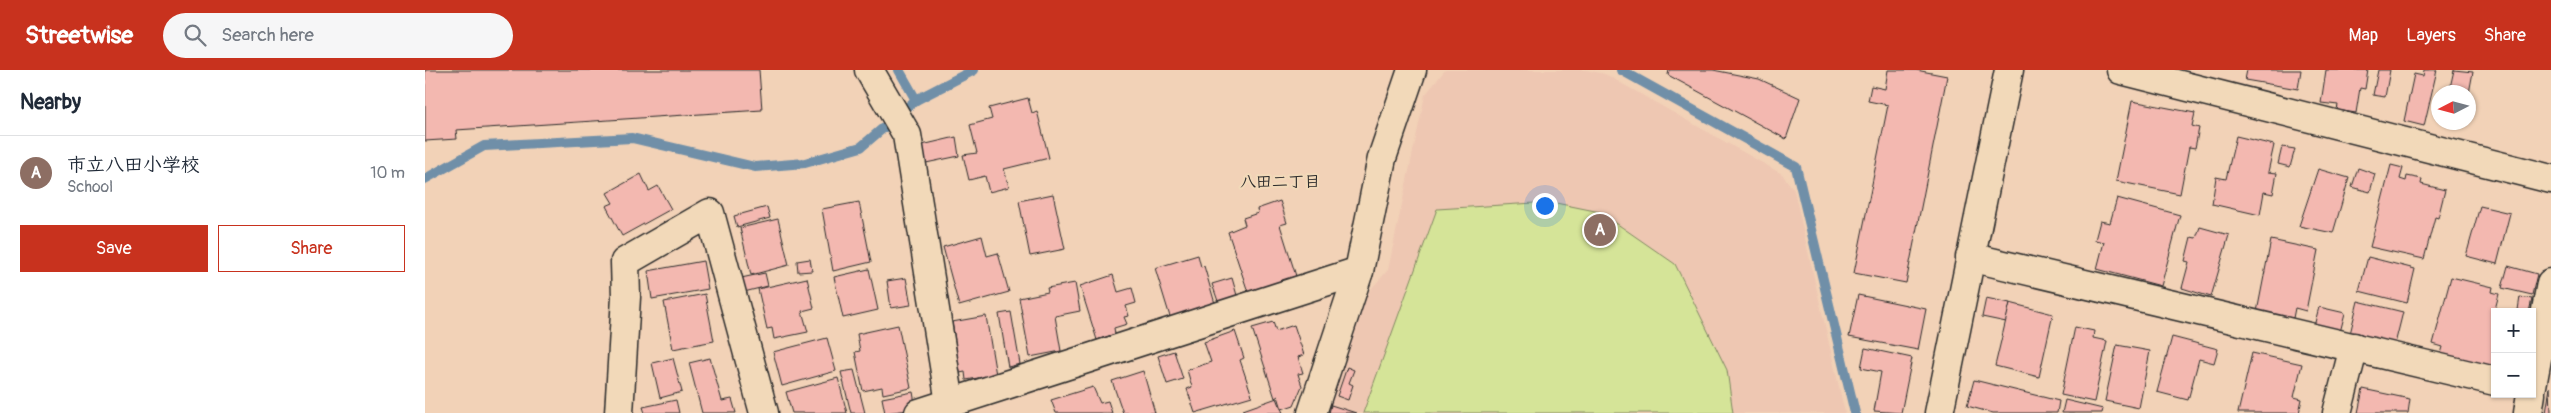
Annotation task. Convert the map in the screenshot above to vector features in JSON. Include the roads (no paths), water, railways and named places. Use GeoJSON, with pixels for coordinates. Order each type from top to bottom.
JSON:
{"type":"FeatureCollection","features":[{"type":"Feature","properties":{"kind":"street"},"geometry":{"type":"LineString","coordinates":[[869,70],[907,134],[950,403]]}},
{"type":"Feature","properties":{"kind":"street"},"geometry":{"type":"LineString","coordinates":[[1312,413],[1359,271],[1382,158],[1412,70]]}},
{"type":"Feature","properties":{"kind":"street"},"geometry":{"type":"LineString","coordinates":[[1939,413],[2009,70]]}},
{"type":"Feature","properties":{"kind":"street"},"geometry":{"type":"LineString","coordinates":[[2121,70],[2551,179]]}},
{"type":"Feature","properties":{"kind":"street"},"geometry":{"type":"LineString","coordinates":[[619,413],[626,297],[625,262],[710,213],[763,413]]}},
{"type":"Feature","properties":{"kind":"street"},"geometry":{"type":"LineString","coordinates":[[1970,256],[2491,380]]}},
{"type":"Feature","properties":{"kind":"street"},"geometry":{"type":"LineString","coordinates":[[919,413],[1359,271]]}},
{"type":"Feature","properties":{"kind":"street"},"geometry":{"type":"LineString","coordinates":[[2536,364],[2551,283]]}},
{"type":"Feature","properties":{"kind":"street"},"geometry":{"type":"LineString","coordinates":[[2337,413],[2354,347]]}},
{"type":"Feature","properties":{"kind":"street"},"geometry":{"type":"LineString","coordinates":[[2528,413],[2530,398]]}},
{"type":"Feature","properties":{"kind":"waterway"},"geometry":{"type":"LineString","coordinates":[[899,70],[916,100]]}},
{"type":"Feature","properties":{"kind":"waterway"},"geometry":{"type":"LineString","coordinates":[[425,179],[484,146],[632,138],[755,167],[805,163],[861,147],[916,100],[974,70]]}},
{"type":"Feature","properties":{"kind":"waterway"},"geometry":{"type":"LineString","coordinates":[[1621,70],[1796,167],[1855,413]]}},
{"type":"Feature","properties":{"kind":"place","name":"市立八田小学校"},"geometry":{"type":"Point","coordinates":[1600,230]}},
{"type":"Feature","properties":{"kind":"district","name":"八田二丁目"},"geometry":{"type":"Point","coordinates":[1280,181]}}]}
